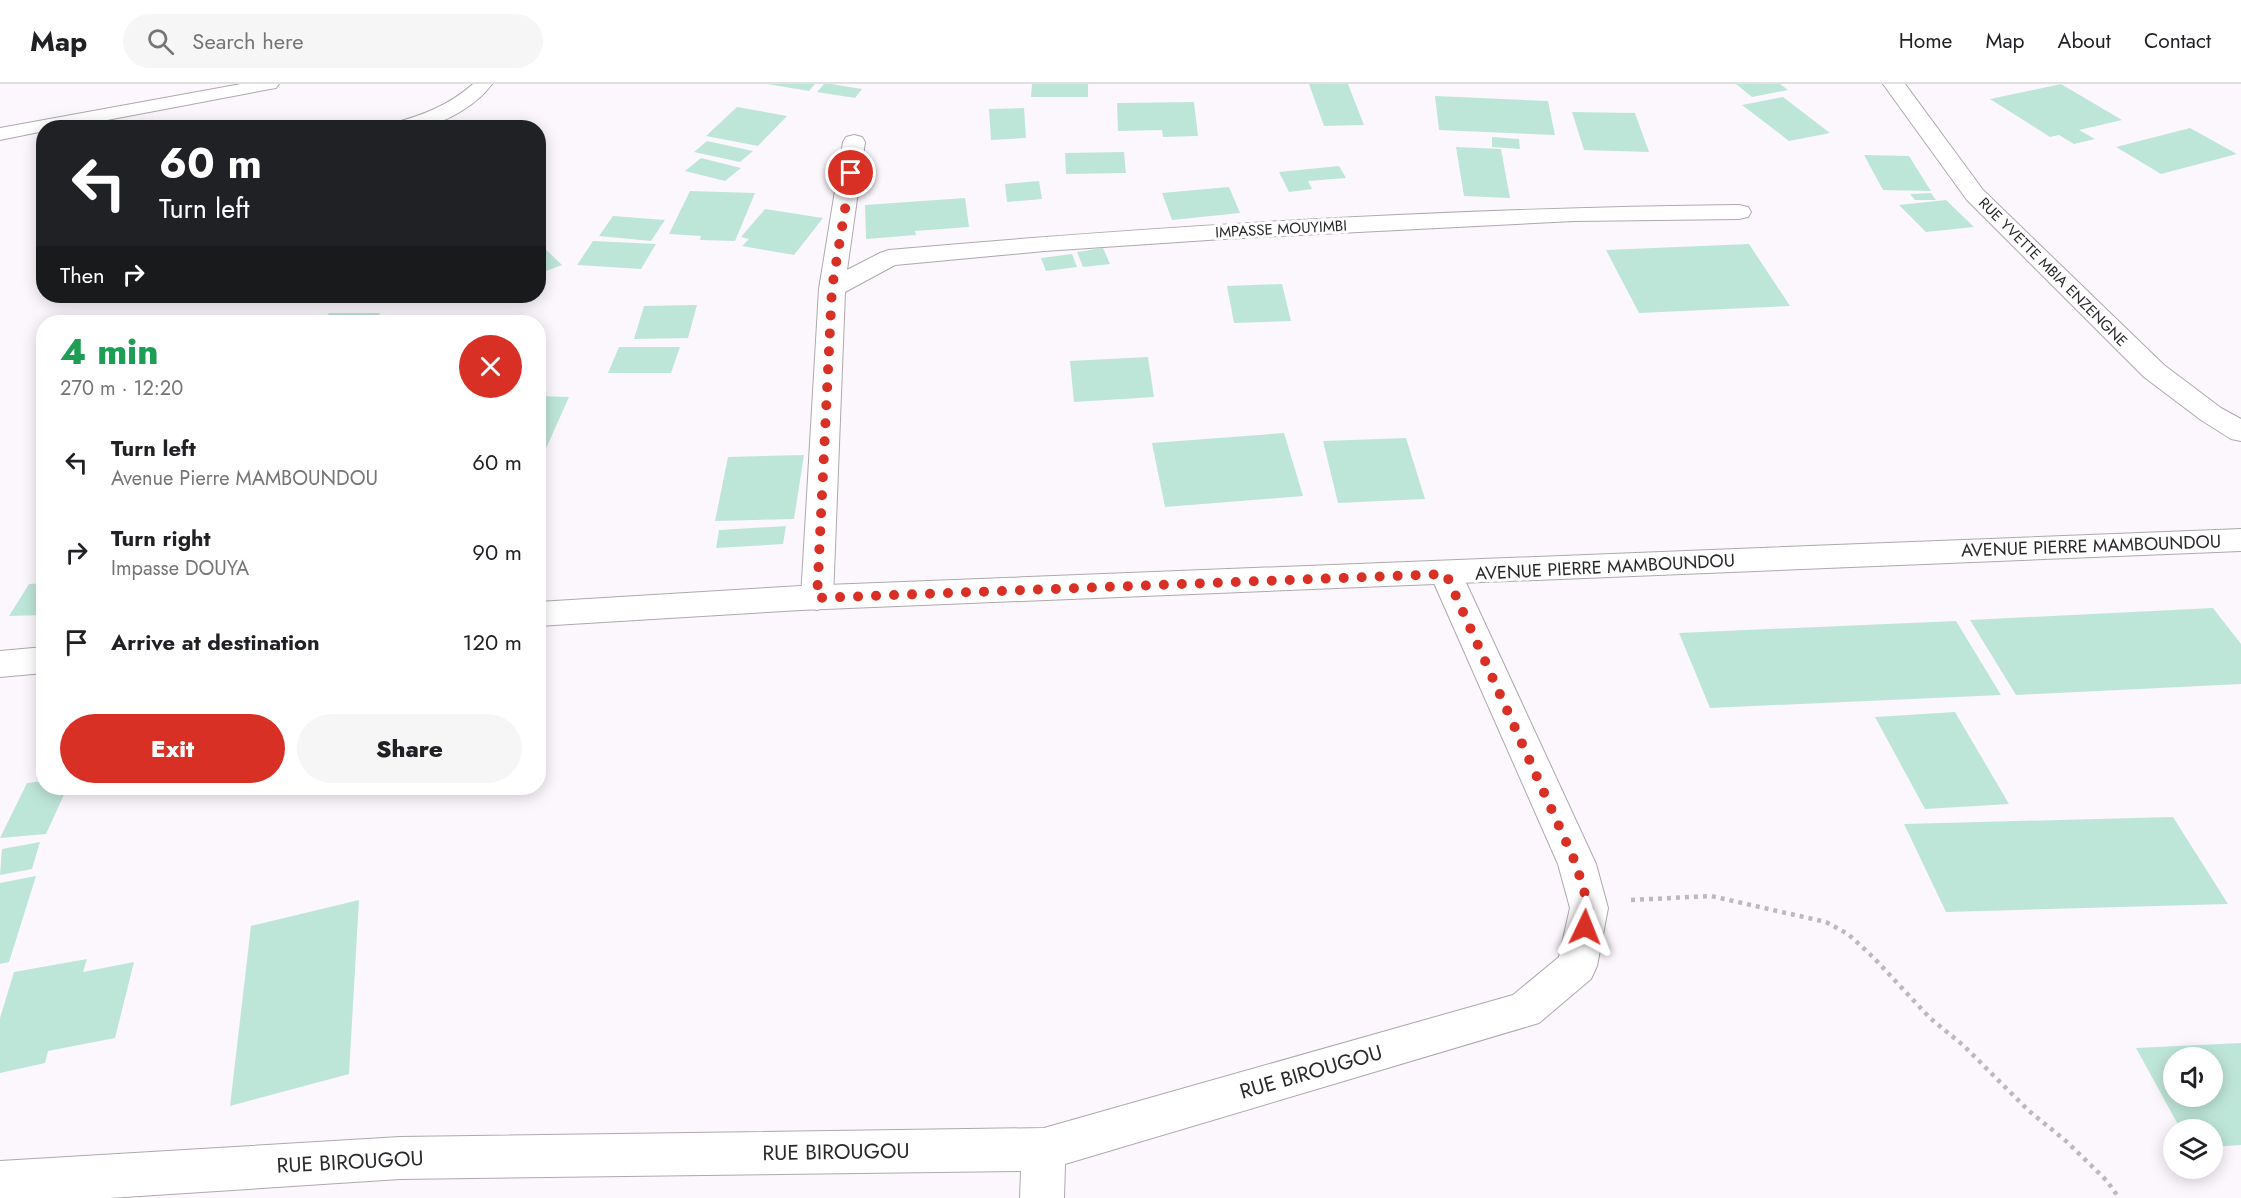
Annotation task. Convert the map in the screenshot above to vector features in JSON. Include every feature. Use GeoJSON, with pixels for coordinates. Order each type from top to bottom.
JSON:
{"type":"FeatureCollection","features":[{"type":"Feature","properties":{"kind":"street","name":"RUE YVETTE MBIA ENZENGNE"},"geometry":{"type":"LineString","coordinates":[[1894,84],[1975,195],[2154,371],[2211,414],[2241,432]]}},
{"type":"Feature","properties":{"kind":"street"},"geometry":{"type":"LineString","coordinates":[[817,598],[832,288],[854,142]]}},
{"type":"Feature","properties":{"kind":"street","name":"IMPASSE MOUYIMBI"},"geometry":{"type":"LineString","coordinates":[[832,288],[889,258],[1044,244],[1223,232],[1574,214],[1739,212]]}},
{"type":"Feature","properties":{"kind":"street","name":"AVENUE PIERRE MAMBOUNDOU"},"geometry":{"type":"LineString","coordinates":[[546,614],[817,598],[2241,540]]}},
{"type":"Feature","properties":{"kind":"street"},"geometry":{"type":"LineString","coordinates":[[1446,574],[1576,864],[1589,908]]}},
{"type":"Feature","properties":{"kind":"street"},"geometry":{"type":"LineString","coordinates":[[0,664],[36,661]]}},
{"type":"Feature","properties":{"kind":"street","name":"RUE BIROUGOU"},"geometry":{"type":"LineString","coordinates":[[0,1184],[400,1158],[1044,1149],[1525,1010],[1577,966],[1589,908]]}},
{"type":"Feature","properties":{"kind":"street"},"geometry":{"type":"LineString","coordinates":[[1042,1198],[1044,1149]]}},
{"type":"Feature","properties":{"kind":"lane"},"geometry":{"type":"LineString","coordinates":[[76,120],[270,84]]}},
{"type":"Feature","properties":{"kind":"lane"},"geometry":{"type":"LineString","coordinates":[[427,120],[444,114],[483,84]]}},
{"type":"Feature","properties":{"kind":"lane"},"geometry":{"type":"LineString","coordinates":[[0,134],[36,127]]}},
{"type":"Feature","properties":{"kind":"lane"},"geometry":{"type":"LineString","coordinates":[[0,143],[36,142]]}},
{"type":"Feature","properties":{"kind":"path"},"geometry":{"type":"LineString","coordinates":[[1589,908],[1644,899],[1712,896],[1826,922],[1848,934],[1873,957],[1930,1018],[1965,1046],[2029,1111],[2066,1141],[2107,1181],[2120,1198]]}},
{"type":"Feature","properties":{"kind":"building"},"geometry":{"type":"Polygon","coordinates":[[[767,84],[815,84],[809,91],[767,84]]]}},
{"type":"Feature","properties":{"kind":"building"},"geometry":{"type":"Polygon","coordinates":[[[824,84],[862,89],[855,98],[817,92],[824,84]]]}},
{"type":"Feature","properties":{"kind":"building"},"geometry":{"type":"Polygon","coordinates":[[[1032,84],[1088,84],[1088,97],[1031,97],[1032,84]]]}},
{"type":"Feature","properties":{"kind":"building"},"geometry":{"type":"Polygon","coordinates":[[[1309,84],[1348,84],[1364,125],[1324,126],[1309,84]]]}},
{"type":"Feature","properties":{"kind":"building"},"geometry":{"type":"Polygon","coordinates":[[[1736,84],[1780,84],[1788,90],[1752,97],[1736,84]]]}},
{"type":"Feature","properties":{"kind":"building"},"geometry":{"type":"Polygon","coordinates":[[[2061,84],[2122,120],[2079,130],[2095,139],[2074,144],[2059,135],[2050,137],[1990,99],[2061,84]]]}},
{"type":"Feature","properties":{"kind":"building"},"geometry":{"type":"Polygon","coordinates":[[[1435,96],[1548,101],[1555,135],[1439,130],[1435,96]]]}},
{"type":"Feature","properties":{"kind":"building"},"geometry":{"type":"Polygon","coordinates":[[[1783,97],[1830,133],[1789,141],[1742,105],[1783,97]]]}},
{"type":"Feature","properties":{"kind":"building"},"geometry":{"type":"Polygon","coordinates":[[[1194,102],[1198,136],[1163,137],[1162,130],[1118,131],[1117,103],[1194,102]]]}},
{"type":"Feature","properties":{"kind":"building"},"geometry":{"type":"Polygon","coordinates":[[[737,107],[787,116],[758,146],[706,136],[737,107]]]}},
{"type":"Feature","properties":{"kind":"building"},"geometry":{"type":"Polygon","coordinates":[[[1024,108],[1026,138],[991,140],[989,109],[1024,108]]]}},
{"type":"Feature","properties":{"kind":"building"},"geometry":{"type":"Polygon","coordinates":[[[1572,112],[1635,113],[1649,152],[1584,150],[1572,112]]]}},
{"type":"Feature","properties":{"kind":"building"},"geometry":{"type":"Polygon","coordinates":[[[2190,128],[2237,154],[2161,174],[2116,147],[2190,128]]]}},
{"type":"Feature","properties":{"kind":"building"},"geometry":{"type":"Polygon","coordinates":[[[1492,137],[1519,139],[1520,149],[1492,147],[1492,137]]]}},
{"type":"Feature","properties":{"kind":"building"},"geometry":{"type":"Polygon","coordinates":[[[707,141],[753,151],[740,162],[694,152],[707,141]]]}},
{"type":"Feature","properties":{"kind":"building"},"geometry":{"type":"Polygon","coordinates":[[[1456,147],[1501,149],[1510,198],[1464,196],[1456,147]]]}},
{"type":"Feature","properties":{"kind":"building"},"geometry":{"type":"Polygon","coordinates":[[[1124,152],[1126,173],[1066,174],[1065,153],[1124,152]]]}},
{"type":"Feature","properties":{"kind":"building"},"geometry":{"type":"Polygon","coordinates":[[[1864,155],[1909,156],[1931,191],[1883,190],[1864,155]]]}},
{"type":"Feature","properties":{"kind":"building"},"geometry":{"type":"Polygon","coordinates":[[[701,158],[741,168],[725,181],[685,171],[701,158]]]}},
{"type":"Feature","properties":{"kind":"building"},"geometry":{"type":"Polygon","coordinates":[[[1339,166],[1346,178],[1308,181],[1312,189],[1289,192],[1279,172],[1339,166]]]}},
{"type":"Feature","properties":{"kind":"building"},"geometry":{"type":"Polygon","coordinates":[[[1039,181],[1042,199],[1007,202],[1005,184],[1039,181]]]}},
{"type":"Feature","properties":{"kind":"building"},"geometry":{"type":"Polygon","coordinates":[[[1229,187],[1240,213],[1172,220],[1162,193],[1229,187]]]}},
{"type":"Feature","properties":{"kind":"building"},"geometry":{"type":"Polygon","coordinates":[[[690,191],[755,193],[735,241],[700,240],[701,236],[669,234],[690,191]]]}},
{"type":"Feature","properties":{"kind":"building"},"geometry":{"type":"Polygon","coordinates":[[[1931,193],[1936,200],[1915,200],[1910,194],[1931,193]]]}},
{"type":"Feature","properties":{"kind":"building"},"geometry":{"type":"Polygon","coordinates":[[[965,198],[969,227],[915,231],[916,235],[866,239],[865,205],[965,198]]]}},
{"type":"Feature","properties":{"kind":"building"},"geometry":{"type":"Polygon","coordinates":[[[1946,200],[1974,227],[1926,232],[1899,205],[1946,200]]]}},
{"type":"Feature","properties":{"kind":"building"},"geometry":{"type":"Polygon","coordinates":[[[765,209],[823,218],[794,255],[742,246],[749,239],[741,237],[765,209]]]}},
{"type":"Feature","properties":{"kind":"building"},"geometry":{"type":"Polygon","coordinates":[[[613,216],[665,220],[651,241],[599,236],[613,216]]]}},
{"type":"Feature","properties":{"kind":"building"},"geometry":{"type":"Polygon","coordinates":[[[593,241],[656,244],[641,269],[577,265],[593,241]]]}},
{"type":"Feature","properties":{"kind":"building"},"geometry":{"type":"Polygon","coordinates":[[[1749,244],[1790,306],[1639,313],[1606,250],[1749,244]]]}},
{"type":"Feature","properties":{"kind":"building"},"geometry":{"type":"Polygon","coordinates":[[[1103,248],[1110,264],[1083,267],[1077,252],[1103,248]]]}},
{"type":"Feature","properties":{"kind":"building"},"geometry":{"type":"Polygon","coordinates":[[[546,250],[562,265],[546,271],[546,250]]]}},
{"type":"Feature","properties":{"kind":"building"},"geometry":{"type":"Polygon","coordinates":[[[1072,254],[1077,267],[1046,271],[1041,258],[1072,254]]]}},
{"type":"Feature","properties":{"kind":"building"},"geometry":{"type":"Polygon","coordinates":[[[1282,284],[1291,321],[1234,323],[1227,286],[1282,284]]]}},
{"type":"Feature","properties":{"kind":"building"},"geometry":{"type":"Polygon","coordinates":[[[697,305],[688,338],[634,339],[644,306],[697,305]]]}},
{"type":"Feature","properties":{"kind":"building"},"geometry":{"type":"Polygon","coordinates":[[[329,313],[380,313],[379,315],[328,315],[329,313]]]}},
{"type":"Feature","properties":{"kind":"building"},"geometry":{"type":"Polygon","coordinates":[[[619,347],[680,347],[671,373],[608,373],[619,347]]]}},
{"type":"Feature","properties":{"kind":"building"},"geometry":{"type":"Polygon","coordinates":[[[1148,357],[1154,397],[1074,402],[1070,361],[1148,357]]]}},
{"type":"Feature","properties":{"kind":"building"},"geometry":{"type":"Polygon","coordinates":[[[546,396],[569,397],[546,449],[546,396]]]}},
{"type":"Feature","properties":{"kind":"building"},"geometry":{"type":"Polygon","coordinates":[[[1284,433],[1303,496],[1165,507],[1152,443],[1284,433]]]}},
{"type":"Feature","properties":{"kind":"building"},"geometry":{"type":"Polygon","coordinates":[[[1406,438],[1425,499],[1338,503],[1323,441],[1406,438]]]}},
{"type":"Feature","properties":{"kind":"building"},"geometry":{"type":"Polygon","coordinates":[[[804,455],[794,519],[715,521],[728,457],[804,455]]]}},
{"type":"Feature","properties":{"kind":"building"},"geometry":{"type":"Polygon","coordinates":[[[786,526],[783,544],[716,548],[719,530],[786,526]]]}},
{"type":"Feature","properties":{"kind":"building"},"geometry":{"type":"Polygon","coordinates":[[[29,584],[36,584],[36,615],[9,616],[29,584]]]}},
{"type":"Feature","properties":{"kind":"building"},"geometry":{"type":"Polygon","coordinates":[[[2213,608],[2241,644],[2241,684],[2016,695],[1970,620],[2213,608]]]}},
{"type":"Feature","properties":{"kind":"building"},"geometry":{"type":"Polygon","coordinates":[[[1956,621],[2001,695],[1710,708],[1679,633],[1956,621]]]}},
{"type":"Feature","properties":{"kind":"building"},"geometry":{"type":"Polygon","coordinates":[[[1955,712],[2009,804],[1925,809],[1875,717],[1955,712]]]}},
{"type":"Feature","properties":{"kind":"building"},"geometry":{"type":"Polygon","coordinates":[[[36,782],[36,795],[64,795],[46,834],[0,838],[27,783],[36,782]]]}},
{"type":"Feature","properties":{"kind":"building"},"geometry":{"type":"Polygon","coordinates":[[[2173,817],[2228,904],[1946,912],[1904,824],[2173,817]]]}},
{"type":"Feature","properties":{"kind":"building"},"geometry":{"type":"Polygon","coordinates":[[[40,842],[32,869],[0,875],[2,849],[40,842]]]}},
{"type":"Feature","properties":{"kind":"building"},"geometry":{"type":"Polygon","coordinates":[[[36,876],[9,962],[0,964],[0,883],[36,876]]]}},
{"type":"Feature","properties":{"kind":"building"},"geometry":{"type":"Polygon","coordinates":[[[359,900],[349,1074],[230,1106],[251,926],[359,900]]]}},
{"type":"Feature","properties":{"kind":"building"},"geometry":{"type":"Polygon","coordinates":[[[87,959],[83,972],[134,962],[115,1038],[48,1051],[45,1063],[0,1073],[0,1018],[14,972],[87,959]]]}},
{"type":"Feature","properties":{"kind":"building"},"geometry":{"type":"Polygon","coordinates":[[[2241,1043],[2241,1145],[2223,1146],[2223,1119],[2175,1119],[2168,1107],[2223,1107],[2223,1047],[2163,1047],[2163,1097],[2136,1048],[2241,1043]]]}},
{"type":"Feature","properties":{"kind":"route"},"geometry":{"type":"LineString","coordinates":[[851,173],[832,288],[817,598],[1446,574],[1576,864],[1589,908],[1585,927]]}}]}
